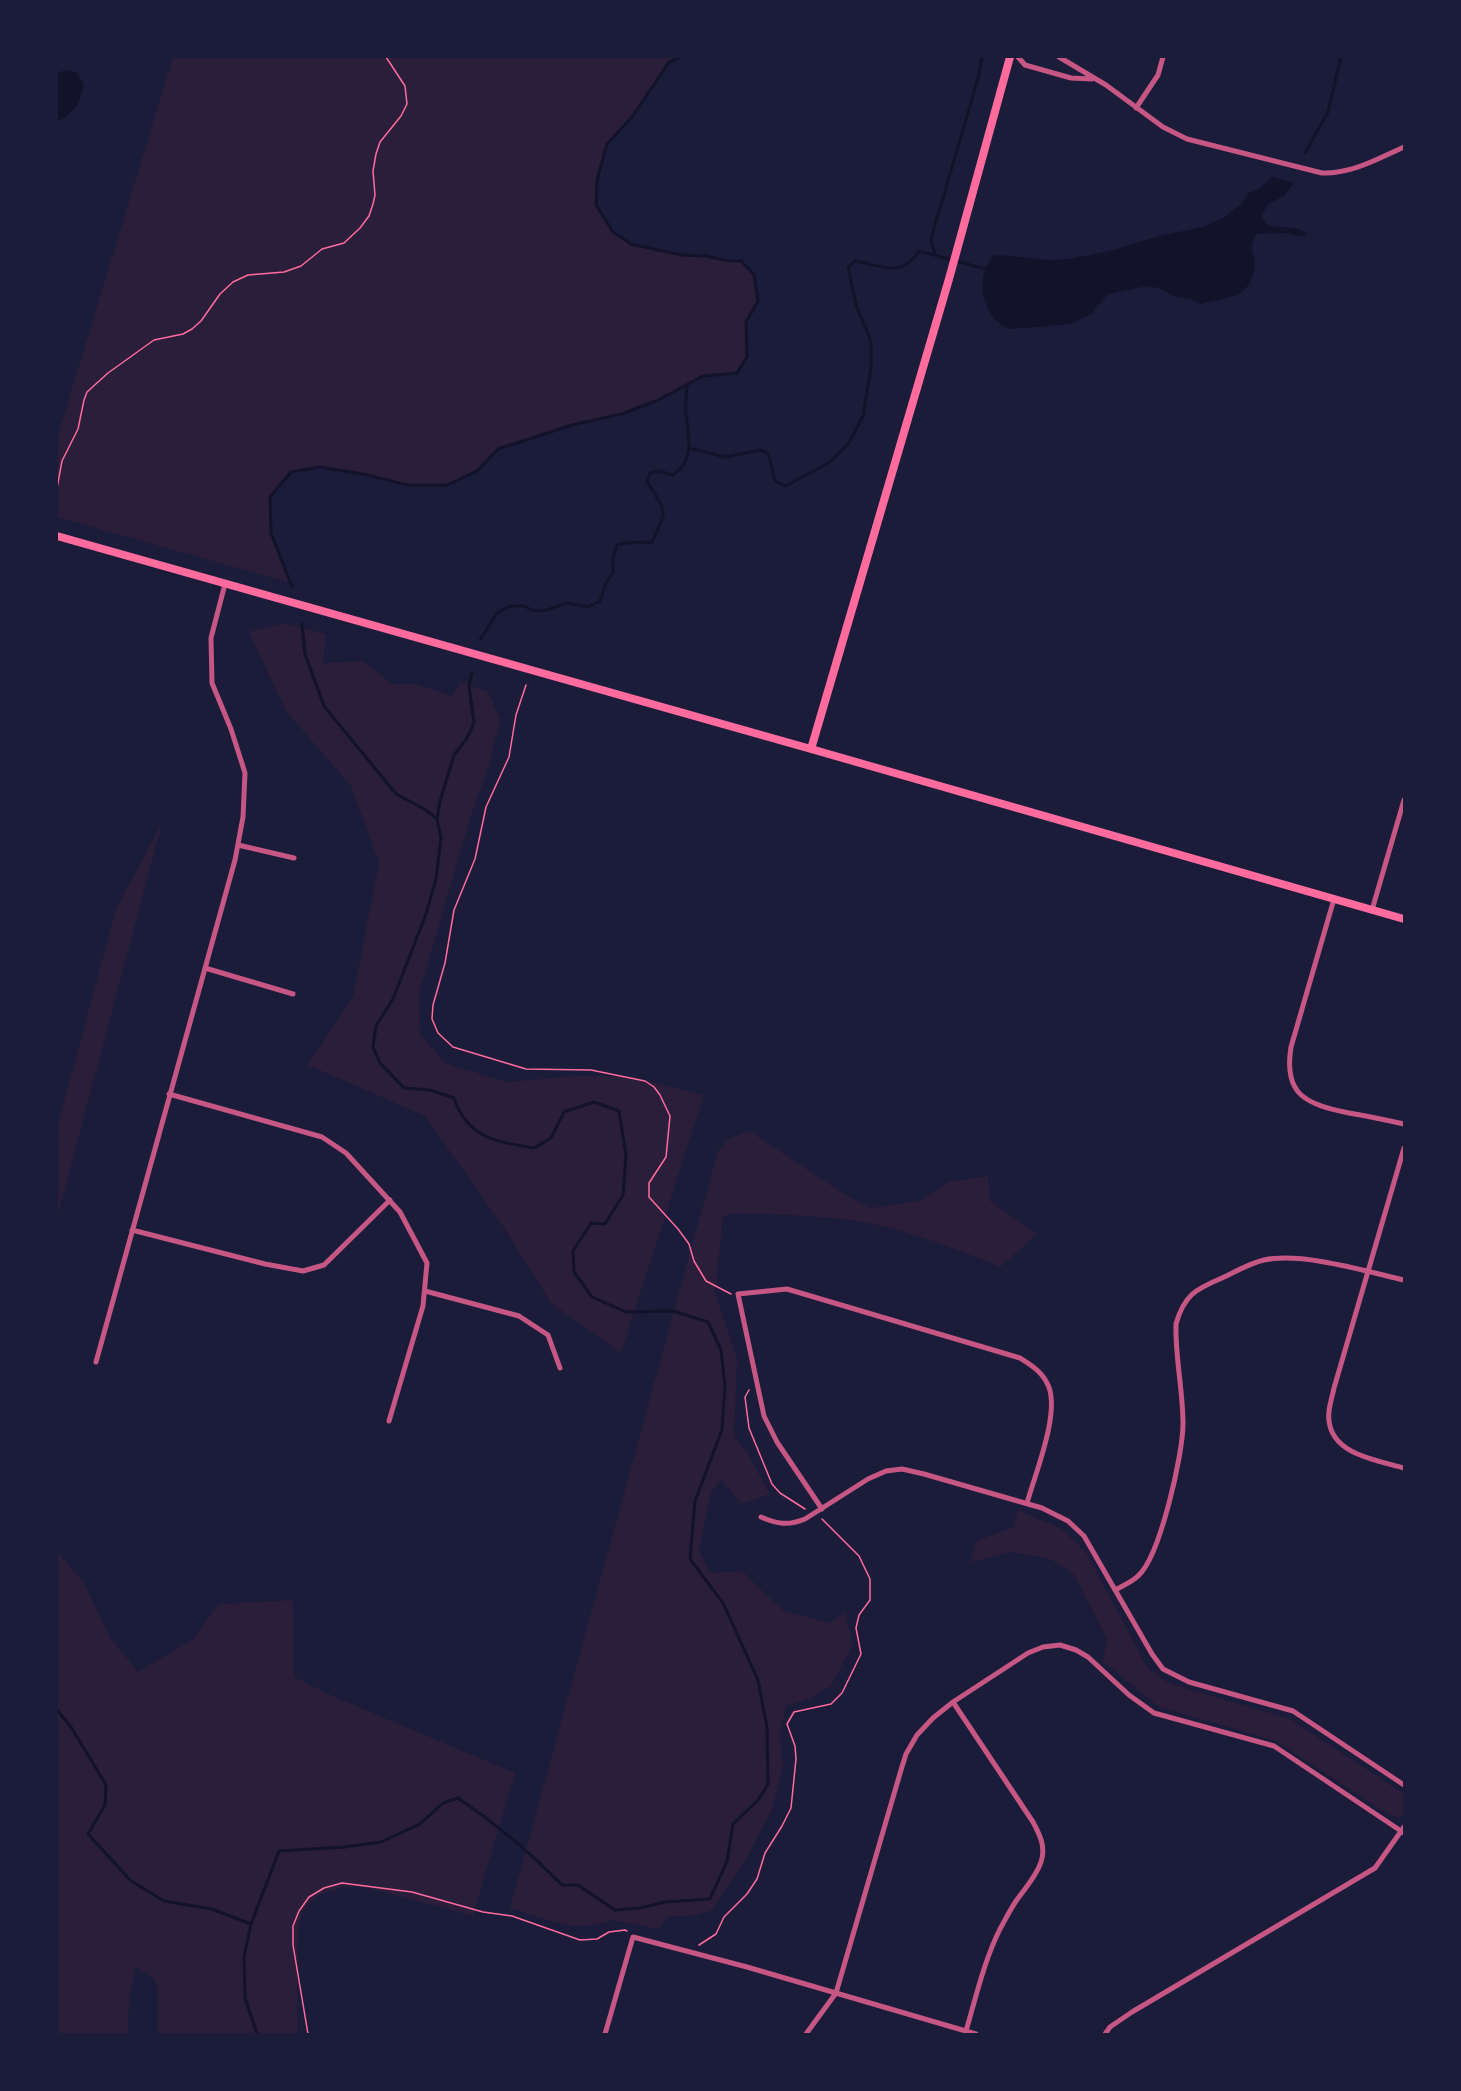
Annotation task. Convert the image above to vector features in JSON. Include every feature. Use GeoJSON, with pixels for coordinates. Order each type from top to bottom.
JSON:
{"type":"FeatureCollection","features":[{"type":"Feature","properties":{"kind":"main road"},"geometry":{"type":"LineString","coordinates":[[811,749],[949,279],[1010,57]]}},
{"type":"Feature","properties":{"kind":"main road"},"geometry":{"type":"LineString","coordinates":[[57,536],[811,749],[1404,920]]}},
{"type":"Feature","properties":{"kind":"street"},"geometry":{"type":"LineString","coordinates":[[1018,57],[1025,65],[1071,78],[1094,79]]}},
{"type":"Feature","properties":{"kind":"street"},"geometry":{"type":"LineString","coordinates":[[1059,57],[1106,85],[1163,127],[1187,138],[1322,173],[1338,173],[1356,168],[1404,147]]}},
{"type":"Feature","properties":{"kind":"street"},"geometry":{"type":"LineString","coordinates":[[1136,108],[1158,75],[1163,57]]}},
{"type":"Feature","properties":{"kind":"street"},"geometry":{"type":"LineString","coordinates":[[96,1362],[205,968],[238,845],[243,817],[245,774],[231,729],[212,683],[211,638],[225,584]]}},
{"type":"Feature","properties":{"kind":"street"},"geometry":{"type":"LineString","coordinates":[[1372,910],[1404,800]]}},
{"type":"Feature","properties":{"kind":"street"},"geometry":{"type":"LineString","coordinates":[[238,845],[294,858]]}},
{"type":"Feature","properties":{"kind":"street"},"geometry":{"type":"LineString","coordinates":[[1334,899],[1291,1047],[1288,1066],[1292,1082],[1301,1096],[1315,1104],[1404,1124]]}},
{"type":"Feature","properties":{"kind":"street"},"geometry":{"type":"LineString","coordinates":[[205,968],[293,994]]}},
{"type":"Feature","properties":{"kind":"street"},"geometry":{"type":"LineString","coordinates":[[169,1094],[322,1137],[346,1153],[400,1212],[427,1263],[423,1306],[389,1421]]}},
{"type":"Feature","properties":{"kind":"street"},"geometry":{"type":"LineString","coordinates":[[1404,1148],[1334,1388],[1329,1420],[1338,1442],[1350,1451],[1404,1468]]}},
{"type":"Feature","properties":{"kind":"street"},"geometry":{"type":"LineString","coordinates":[[132,1230],[266,1264],[303,1271],[324,1265],[390,1200]]}},
{"type":"Feature","properties":{"kind":"street"},"geometry":{"type":"LineString","coordinates":[[1115,1590],[1138,1576],[1148,1563],[1156,1544],[1177,1467],[1183,1425],[1176,1324],[1180,1311],[1191,1294],[1201,1287],[1262,1260],[1286,1257],[1404,1280]]}},
{"type":"Feature","properties":{"kind":"street"},"geometry":{"type":"LineString","coordinates":[[822,1509],[777,1442],[764,1416],[738,1294],[787,1289],[1020,1358],[1038,1369],[1048,1383],[1053,1400],[1052,1416],[1027,1503]]}},
{"type":"Feature","properties":{"kind":"street"},"geometry":{"type":"LineString","coordinates":[[425,1291],[519,1316],[548,1335],[560,1368]]}},
{"type":"Feature","properties":{"kind":"street"},"geometry":{"type":"LineString","coordinates":[[760,1517],[777,1524],[794,1524],[805,1520],[868,1479],[886,1471],[902,1469],[1042,1508],[1068,1521],[1084,1536],[1163,1669],[1189,1682],[1293,1710],[1404,1785]]}},
{"type":"Feature","properties":{"kind":"street"},"geometry":{"type":"LineString","coordinates":[[806,2034],[836,1993],[906,1754],[917,1735],[953,1702],[1028,1653],[1043,1647],[1060,1645],[1088,1657],[1129,1695],[1154,1713],[1274,1746],[1403,1830],[1375,1868],[1132,2012],[1110,2027],[1105,2034]]}},
{"type":"Feature","properties":{"kind":"street"},"geometry":{"type":"LineString","coordinates":[[953,1702],[1034,1822],[1041,1837],[1043,1850],[1041,1862],[1035,1874],[999,1931],[984,1970],[966,2031]]}},
{"type":"Feature","properties":{"kind":"street"},"geometry":{"type":"LineString","coordinates":[[605,2034],[633,1937],[747,1966],[976,2034]]}},
{"type":"Feature","properties":{"kind":"path"},"geometry":{"type":"LineString","coordinates":[[57,488],[62,461],[78,429],[87,392],[108,373],[154,340],[183,334],[192,328],[201,321],[220,294],[233,282],[248,275],[284,272],[302,266],[322,249],[344,243],[360,228],[369,216],[373,204],[375,195],[373,171],[380,142],[401,116],[407,104],[405,86],[386,57]]}},
{"type":"Feature","properties":{"kind":"path"},"geometry":{"type":"LineString","coordinates":[[526,685],[516,715],[508,757],[486,807],[476,859],[454,910],[432,1019],[438,1033],[453,1047],[526,1068],[591,1070],[645,1081],[654,1087],[670,1116],[666,1157],[649,1183],[649,1197],[678,1228],[689,1244],[694,1261],[706,1281],[732,1295],[738,1294]]}},
{"type":"Feature","properties":{"kind":"path"},"geometry":{"type":"LineString","coordinates":[[756,1379],[745,1397],[748,1428],[772,1484],[780,1493],[807,1510]]}},
{"type":"Feature","properties":{"kind":"path"},"geometry":{"type":"LineString","coordinates":[[698,1946],[716,1934],[724,1917],[747,1894],[757,1880],[765,1853],[790,1808],[796,1759],[795,1746],[787,1724],[794,1712],[831,1704],[842,1693],[861,1654],[856,1628],[858,1615],[870,1600],[870,1579],[859,1556],[821,1518]]}},
{"type":"Feature","properties":{"kind":"path"},"geometry":{"type":"LineString","coordinates":[[308,2034],[293,1945],[293,1926],[299,1911],[309,1897],[324,1888],[342,1883],[412,1892],[483,1912],[512,1916],[580,1940],[597,1939],[609,1932],[625,1929],[633,1937]]}},
{"type":"Feature","properties":{"kind":"shaded area"},"geometry":{"type":"Polygon","coordinates":[[[173,57],[681,57],[669,62],[632,117],[607,144],[597,180],[596,205],[613,232],[631,244],[681,255],[741,261],[754,275],[758,301],[746,322],[747,357],[737,373],[703,376],[658,400],[622,414],[572,425],[498,449],[477,471],[447,485],[407,485],[363,474],[320,467],[291,472],[270,498],[271,533],[291,583],[57,517],[57,438],[173,57]]]}},
{"type":"Feature","properties":{"kind":"shaded area"},"geometry":{"type":"Polygon","coordinates":[[[66,70],[77,73],[84,84],[76,107],[57,122],[57,73],[66,70]]]}},
{"type":"Feature","properties":{"kind":"shaded area"},"geometry":{"type":"Polygon","coordinates":[[[1272,177],[1294,183],[1284,196],[1268,204],[1261,217],[1269,226],[1295,228],[1308,233],[1302,237],[1287,233],[1256,234],[1252,248],[1255,262],[1253,274],[1250,283],[1237,294],[1200,304],[1191,299],[1176,297],[1159,288],[1147,286],[1108,294],[1091,314],[1071,324],[1010,329],[997,321],[988,309],[982,286],[985,270],[992,256],[1047,260],[1069,259],[1203,227],[1223,218],[1241,204],[1249,193],[1260,188],[1272,177]]]}},
{"type":"Feature","properties":{"kind":"shaded area"},"geometry":{"type":"Polygon","coordinates":[[[283,623],[326,634],[323,663],[363,661],[392,684],[415,684],[452,696],[461,682],[488,692],[500,719],[488,768],[471,815],[419,994],[420,1034],[445,1063],[506,1082],[577,1076],[626,1076],[704,1095],[621,1353],[551,1303],[505,1229],[425,1116],[308,1065],[353,997],[379,863],[351,786],[286,711],[249,632],[283,623]]]}},
{"type":"Feature","properties":{"kind":"shaded area"},"geometry":{"type":"Polygon","coordinates":[[[162,823],[57,1218],[57,1128],[116,909],[162,823]]]}},
{"type":"Feature","properties":{"kind":"shaded area"},"geometry":{"type":"Polygon","coordinates":[[[749,1131],[839,1191],[870,1208],[919,1201],[949,1182],[988,1176],[990,1201],[1037,1234],[1000,1267],[927,1239],[864,1222],[790,1215],[735,1213],[723,1216],[715,1293],[737,1359],[734,1437],[747,1452],[770,1494],[742,1504],[721,1480],[711,1492],[699,1550],[710,1573],[742,1571],[782,1610],[828,1623],[845,1613],[853,1644],[831,1686],[806,1700],[786,1706],[780,1735],[783,1765],[772,1809],[746,1860],[712,1910],[698,1915],[667,1917],[659,1929],[613,1920],[597,1925],[568,1926],[510,1908],[718,1151],[729,1139],[749,1131]]]}},
{"type":"Feature","properties":{"kind":"shaded area"},"geometry":{"type":"Polygon","coordinates":[[[1018,1510],[1060,1528],[1086,1552],[1147,1667],[1160,1678],[1171,1684],[1290,1719],[1404,1794],[1404,1813],[1400,1817],[1385,1812],[1276,1741],[1159,1707],[1103,1661],[1107,1639],[1074,1574],[1050,1559],[1013,1552],[970,1562],[976,1541],[1014,1527],[1018,1510]]]}},
{"type":"Feature","properties":{"kind":"shaded area"},"geometry":{"type":"Polygon","coordinates":[[[57,1551],[84,1583],[110,1638],[138,1672],[192,1640],[219,1604],[293,1600],[294,1677],[335,1697],[515,1773],[473,1916],[365,1887],[344,1887],[316,1896],[303,1911],[298,1931],[297,2034],[158,2034],[158,1988],[153,1978],[136,1966],[129,1999],[128,2034],[57,2034],[57,1551]]]}},
{"type":"Feature","properties":{"kind":"waterway"},"geometry":{"type":"LineString","coordinates":[[292,587],[271,533],[270,497],[291,472],[320,467],[363,474],[407,485],[447,485],[477,471],[498,449],[572,425],[622,414],[658,400],[703,376],[737,373],[747,357],[746,322],[758,301],[754,275],[741,261],[681,255],[631,244],[613,232],[596,205],[597,180],[607,144],[632,117],[669,62],[681,57]]}},
{"type":"Feature","properties":{"kind":"waterway"},"geometry":{"type":"LineString","coordinates":[[935,255],[931,239],[979,75],[982,57]]}},
{"type":"Feature","properties":{"kind":"waterway"},"geometry":{"type":"LineString","coordinates":[[1305,153],[1328,112],[1341,57]]}},
{"type":"Feature","properties":{"kind":"waterway"},"geometry":{"type":"LineString","coordinates":[[689,448],[725,457],[760,450],[768,453],[775,481],[786,486],[830,462],[849,443],[863,416],[871,368],[871,341],[857,308],[848,268],[855,261],[898,268],[912,260],[919,251],[989,270]]}},
{"type":"Feature","properties":{"kind":"waterway"},"geometry":{"type":"LineString","coordinates":[[480,640],[497,613],[510,606],[524,606],[534,611],[547,610],[566,603],[588,607],[600,601],[606,583],[613,573],[613,557],[617,545],[652,542],[661,522],[663,510],[647,481],[650,473],[659,471],[673,475],[685,463],[688,456],[687,386]]}},
{"type":"Feature","properties":{"kind":"waterway"},"geometry":{"type":"LineString","coordinates":[[257,2034],[245,1998],[244,1957],[251,1924],[279,1851],[345,1847],[381,1842],[420,1824],[443,1803],[458,1798],[512,1838],[562,1885],[578,1885],[615,1910],[640,1908],[665,1902],[710,1899],[727,1861],[733,1824],[758,1800],[768,1784],[767,1727],[758,1680],[723,1603],[690,1559],[695,1501],[722,1430],[725,1386],[721,1350],[708,1322],[673,1311],[626,1312],[592,1297],[574,1272],[573,1251],[591,1223],[605,1224],[623,1195],[626,1155],[619,1111],[594,1102],[564,1112],[551,1138],[534,1148],[508,1143],[485,1136],[475,1130],[467,1122],[454,1098],[430,1090],[404,1088],[380,1063],[373,1047],[376,1026],[393,999],[426,914],[436,879],[441,838],[437,819],[426,810],[396,794],[324,706],[305,654],[302,624]]}},
{"type":"Feature","properties":{"kind":"waterway"},"geometry":{"type":"LineString","coordinates":[[437,819],[454,755],[467,738],[474,723],[469,686],[472,673]]}},
{"type":"Feature","properties":{"kind":"waterway"},"geometry":{"type":"LineString","coordinates":[[57,1710],[71,1727],[106,1785],[105,1805],[88,1834],[131,1881],[164,1901],[212,1909],[251,1924]]}}]}
